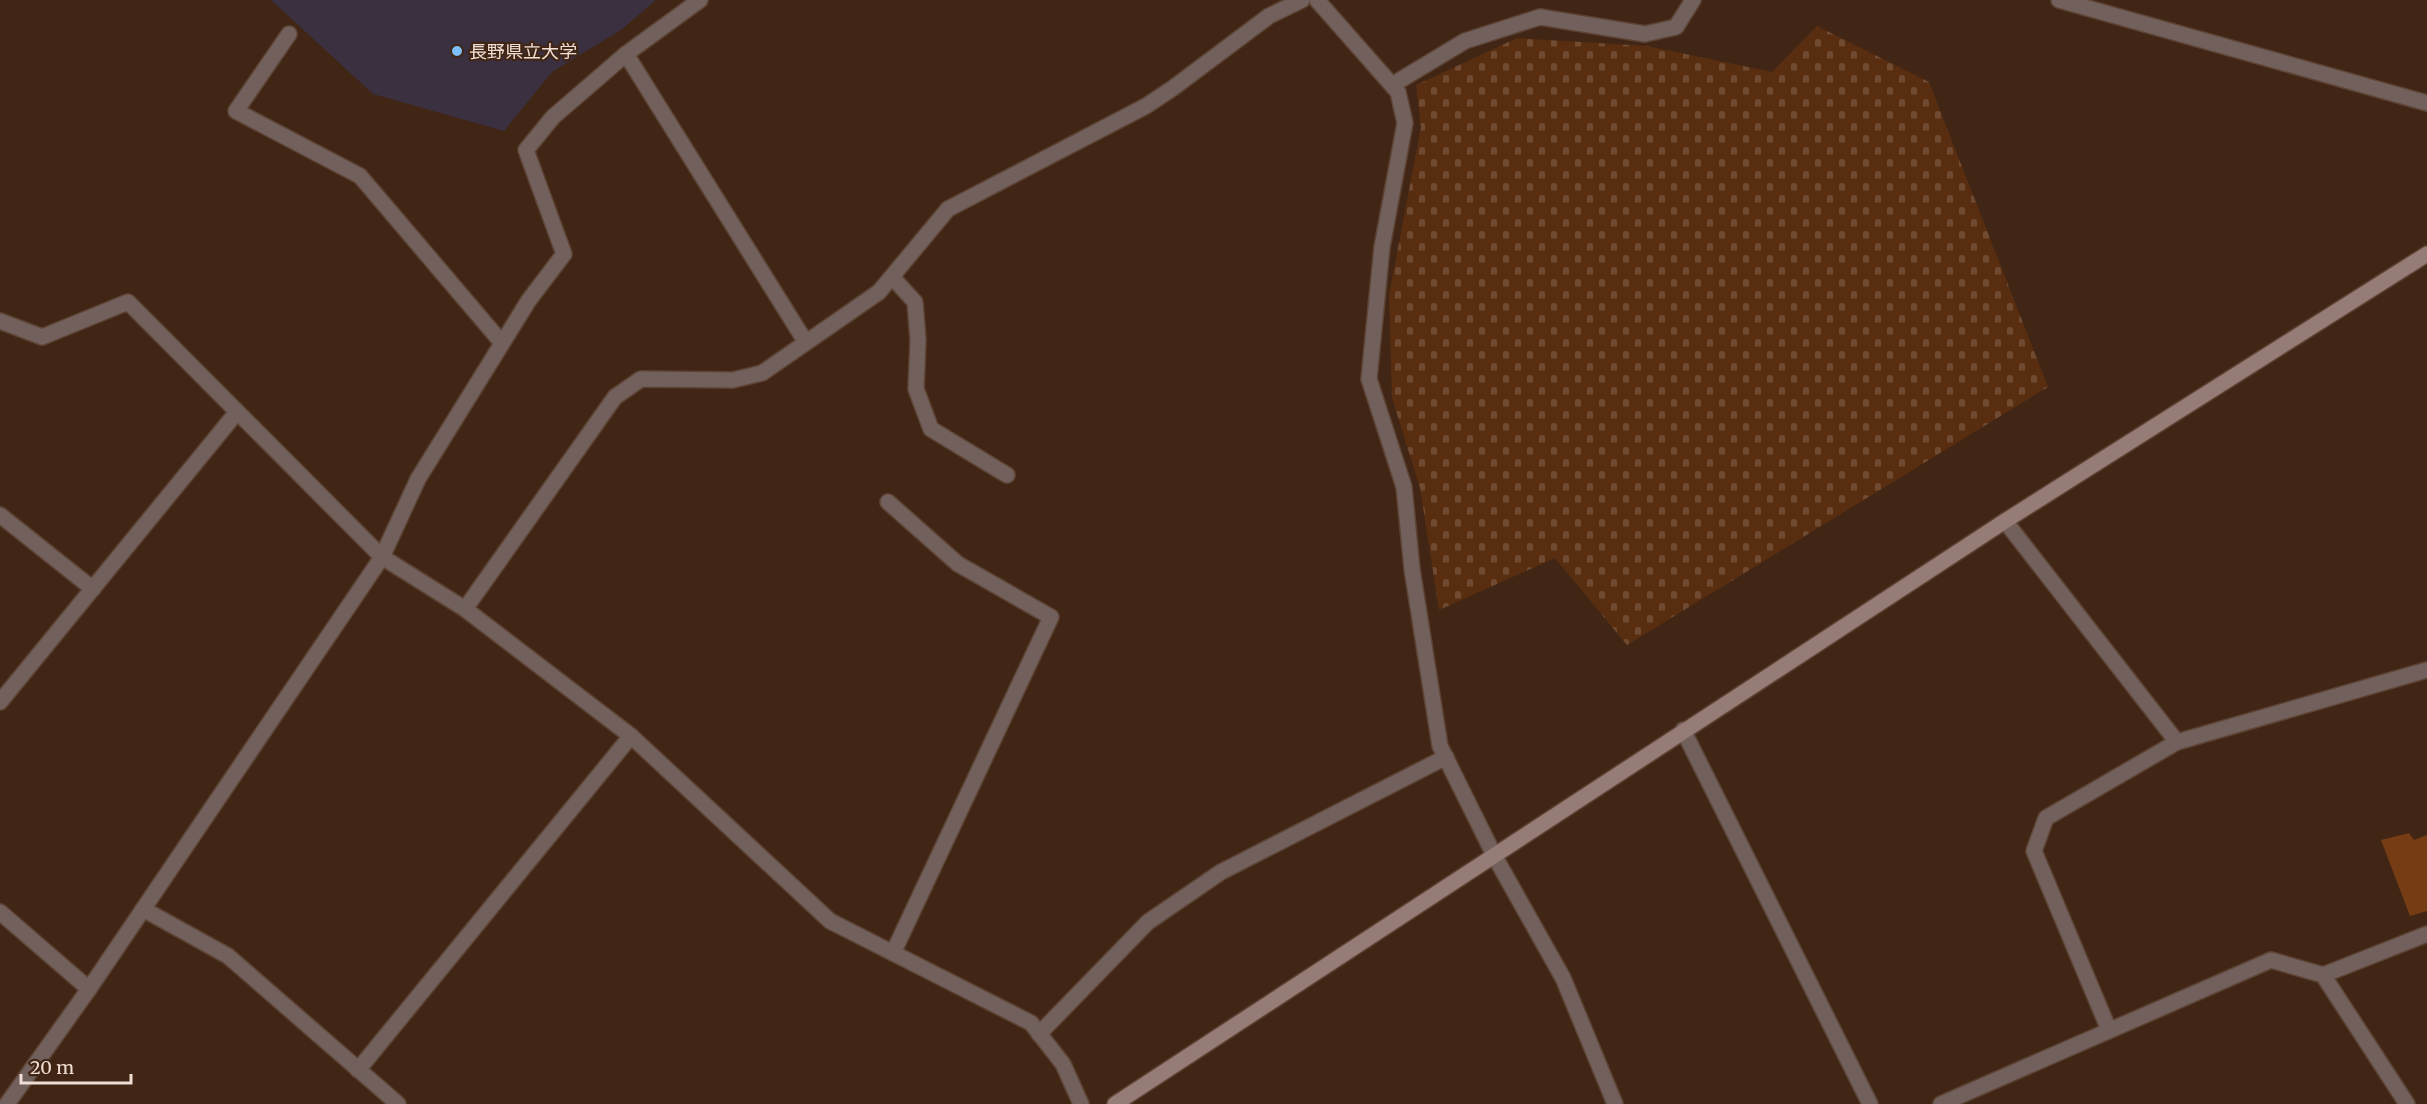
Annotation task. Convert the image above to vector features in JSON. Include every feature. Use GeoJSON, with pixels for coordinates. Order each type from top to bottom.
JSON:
{"type":"FeatureCollection","features":[{"type":"Feature","properties":{"kind":"street"},"geometry":{"type":"LineString","coordinates":[[7,1104],[89,989],[382,557],[418,479],[529,300],[564,254],[526,150],[553,117],[626,54],[700,0]]}},
{"type":"Feature","properties":{"kind":"street"},"geometry":{"type":"LineString","coordinates":[[465,609],[615,397],[641,379],[733,380],[762,373],[805,341],[879,292],[948,209],[1146,106],[1269,16],[1302,0]]}},
{"type":"Feature","properties":{"kind":"street"},"geometry":{"type":"LineString","coordinates":[[1317,0],[1398,92],[1406,123],[1382,247],[1369,379],[1404,487],[1412,568],[1440,746],[1495,857],[1563,978],[1615,1104]]}},
{"type":"Feature","properties":{"kind":"street"},"geometry":{"type":"LineString","coordinates":[[1392,85],[1465,41],[1540,17],[1646,34],[1676,27],[1694,0]]}},
{"type":"Feature","properties":{"kind":"street"},"geometry":{"type":"LineString","coordinates":[[2059,0],[2427,103]]}},
{"type":"Feature","properties":{"kind":"street"},"geometry":{"type":"LineString","coordinates":[[289,34],[236,111],[360,176],[502,343]]}},
{"type":"Feature","properties":{"kind":"street"},"geometry":{"type":"LineString","coordinates":[[626,54],[805,341]]}},
{"type":"Feature","properties":{"kind":"street"},"geometry":{"type":"LineString","coordinates":[[1116,1104],[1495,857],[1683,730],[2005,521],[2427,254]]}},
{"type":"Feature","properties":{"kind":"street"},"geometry":{"type":"LineString","coordinates":[[891,277],[915,302],[918,340],[916,389],[931,429],[1007,475]]}},
{"type":"Feature","properties":{"kind":"street"},"geometry":{"type":"LineString","coordinates":[[2,325],[42,337],[128,302],[382,557],[465,609],[631,736],[830,921],[1031,1023],[1063,1064],[1081,1104]]}},
{"type":"Feature","properties":{"kind":"street"},"geometry":{"type":"LineString","coordinates":[[0,702],[237,412]]}},
{"type":"Feature","properties":{"kind":"street"},"geometry":{"type":"LineString","coordinates":[[888,502],[958,564],[1051,618],[893,953]]}},
{"type":"Feature","properties":{"kind":"street"},"geometry":{"type":"LineString","coordinates":[[0,515],[93,589]]}},
{"type":"Feature","properties":{"kind":"street"},"geometry":{"type":"LineString","coordinates":[[2005,521],[2177,742]]}},
{"type":"Feature","properties":{"kind":"street"},"geometry":{"type":"LineString","coordinates":[[2109,1030],[2034,851],[2046,818],[2177,742],[2427,670]]}},
{"type":"Feature","properties":{"kind":"street"},"geometry":{"type":"LineString","coordinates":[[1683,730],[1870,1104]]}},
{"type":"Feature","properties":{"kind":"street"},"geometry":{"type":"LineString","coordinates":[[358,1070],[631,736]]}},
{"type":"Feature","properties":{"kind":"street"},"geometry":{"type":"LineString","coordinates":[[1040,1034],[1148,922],[1221,872],[1446,757]]}},
{"type":"Feature","properties":{"kind":"street"},"geometry":{"type":"LineString","coordinates":[[143,909],[228,956],[398,1104]]}},
{"type":"Feature","properties":{"kind":"street"},"geometry":{"type":"LineString","coordinates":[[0,912],[89,989]]}},
{"type":"Feature","properties":{"kind":"street"},"geometry":{"type":"LineString","coordinates":[[1941,1104],[2271,960],[2323,975],[2427,934]]}},
{"type":"Feature","properties":{"kind":"street"},"geometry":{"type":"LineString","coordinates":[[2323,975],[2407,1104]]}},
{"type":"Feature","properties":{"kind":"shaded area","name":"長野県立大学"},"geometry":{"type":"Polygon","coordinates":[[[271,0],[656,0],[621,30],[552,72],[504,131],[373,94],[271,0]]]}},
{"type":"Feature","properties":{"kind":"green space"},"geometry":{"type":"Polygon","coordinates":[[[1817,26],[1929,82],[2048,387],[1627,645],[1555,558],[1439,610],[1420,488],[1392,398],[1389,295],[1421,127],[1416,85],[1517,38],[1647,46],[1772,72],[1817,26]]]}},
{"type":"Feature","properties":{"kind":"building"},"geometry":{"type":"Polygon","coordinates":[[[2409,833],[2414,840],[2427,835],[2427,911],[2410,916],[2381,840],[2409,833]]]}},
{"type":"Feature","properties":{"kind":"place","name":"長野県立大学"},"geometry":{"type":"Point","coordinates":[457,51]}}]}
